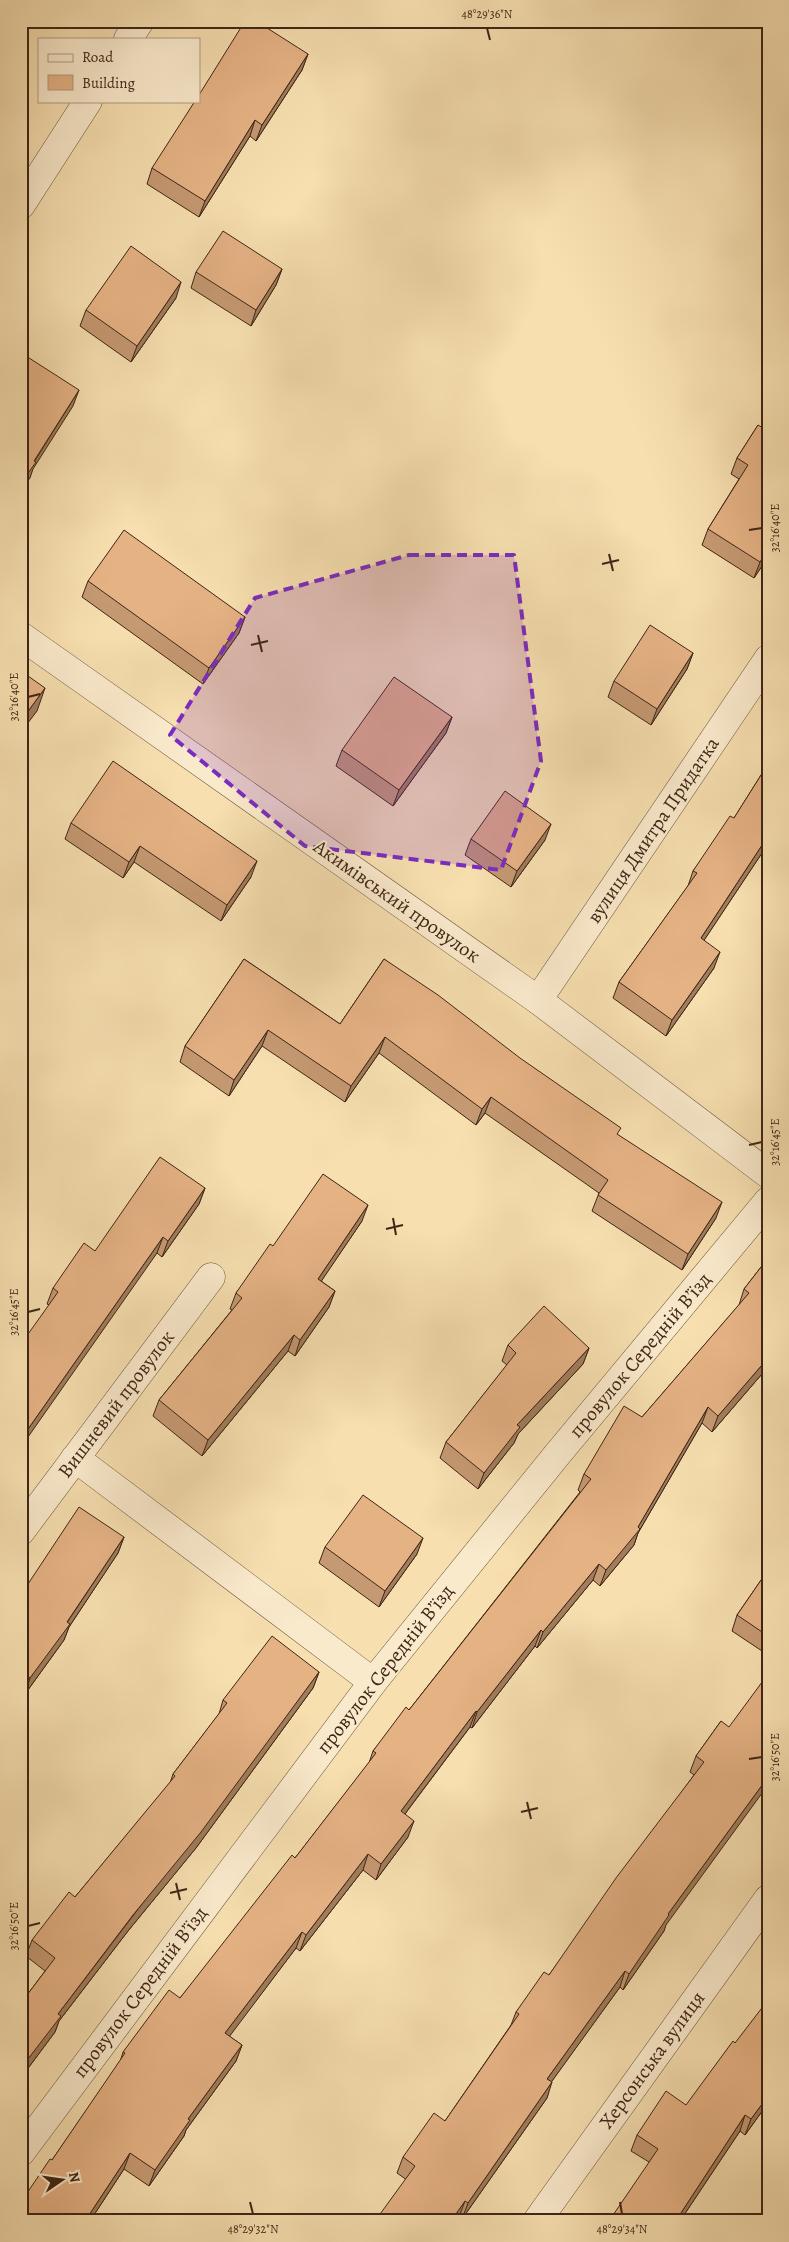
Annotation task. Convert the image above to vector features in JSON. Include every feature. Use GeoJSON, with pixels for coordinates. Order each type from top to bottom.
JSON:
{"type":"FeatureCollection","features":[{"type":"Feature","properties":{"kind":"street"},"geometry":{"type":"LineString","coordinates":[[129,38],[140,21]]}},
{"type":"Feature","properties":{"kind":"street"},"geometry":{"type":"LineString","coordinates":[[21,205],[87,102]]}},
{"type":"Feature","properties":{"kind":"street","name":"Акимівський провулок"},"geometry":{"type":"LineString","coordinates":[[21,636],[538,1000],[768,1174]]}},
{"type":"Feature","properties":{"kind":"street","name":"вулиця Дмитра Придатка"},"geometry":{"type":"LineString","coordinates":[[538,1000],[768,659]]}},
{"type":"Feature","properties":{"kind":"street","name":"провулок Середній Вʼїзд"},"geometry":{"type":"LineString","coordinates":[[21,2152],[373,1682],[556,1456],[768,1201]]}},
{"type":"Feature","properties":{"kind":"street","name":"Вишневий провулок"},"geometry":{"type":"LineString","coordinates":[[21,1531],[211,1277]]}},
{"type":"Feature","properties":{"kind":"street"},"geometry":{"type":"LineString","coordinates":[[75,1458],[373,1682]]}},
{"type":"Feature","properties":{"kind":"street","name":"Херсонська вулиця"},"geometry":{"type":"LineString","coordinates":[[537,2221],[768,1899]]}},
{"type":"Feature","properties":{"kind":"highlighted area"},"geometry":{"type":"Polygon","coordinates":[[[409,555],[514,555],[541,761],[501,870],[305,846],[170,735],[255,598],[409,555]]]}},
{"type":"Feature","properties":{"kind":"building"},"geometry":{"type":"Polygon","coordinates":[[[245,21],[256,21],[308,54],[262,125],[255,120],[205,201],[152,168],[194,102],[200,102],[200,93],[245,21]]]}},
{"type":"Feature","properties":{"kind":"building"},"geometry":{"type":"Polygon","coordinates":[[[223,231],[282,269],[256,310],[196,272],[223,231]]]}},
{"type":"Feature","properties":{"kind":"building"},"geometry":{"type":"Polygon","coordinates":[[[131,246],[181,282],[137,346],[86,310],[131,246]]]}},
{"type":"Feature","properties":{"kind":"building"},"geometry":{"type":"Polygon","coordinates":[[[26,356],[79,390],[34,461],[36,462],[21,483],[21,363],[26,356]]]}},
{"type":"Feature","properties":{"kind":"building"},"geometry":{"type":"Polygon","coordinates":[[[758,425],[768,431],[768,550],[760,562],[708,529],[748,465],[737,458],[758,425]]]}},
{"type":"Feature","properties":{"kind":"building"},"geometry":{"type":"Polygon","coordinates":[[[124,530],[245,617],[209,668],[88,581],[124,530]]]}},
{"type":"Feature","properties":{"kind":"building"},"geometry":{"type":"Polygon","coordinates":[[[650,625],[693,653],[657,709],[614,681],[650,625]]]}},
{"type":"Feature","properties":{"kind":"building"},"geometry":{"type":"Polygon","coordinates":[[[21,671],[45,688],[21,721],[21,671]]]}},
{"type":"Feature","properties":{"kind":"building"},"geometry":{"type":"Polygon","coordinates":[[[394,677],[452,717],[399,790],[342,750],[394,677]]]}},
{"type":"Feature","properties":{"kind":"building"},"geometry":{"type":"Polygon","coordinates":[[[113,761],[257,861],[227,905],[140,846],[129,862],[71,823],[113,761]]]}},
{"type":"Feature","properties":{"kind":"building"},"geometry":{"type":"Polygon","coordinates":[[[768,764],[768,836],[701,938],[720,952],[672,1020],[619,982],[697,873],[693,871],[730,816],[734,818],[768,764]]]}},
{"type":"Feature","properties":{"kind":"building"},"geometry":{"type":"Polygon","coordinates":[[[505,791],[551,824],[517,871],[471,839],[505,791]]]}},
{"type":"Feature","properties":{"kind":"building"},"geometry":{"type":"Polygon","coordinates":[[[244,959],[340,1024],[384,959],[438,995],[520,1058],[621,1128],[617,1134],[722,1202],[688,1254],[598,1195],[608,1180],[491,1097],[482,1109],[385,1037],[351,1086],[268,1030],[234,1080],[185,1046],[244,959]]]}},
{"type":"Feature","properties":{"kind":"building"},"geometry":{"type":"Polygon","coordinates":[[[160,1157],[205,1188],[168,1241],[163,1237],[21,1439],[21,1344],[58,1292],[53,1288],[84,1243],[95,1251],[160,1157]]]}},
{"type":"Feature","properties":{"kind":"building"},"geometry":{"type":"Polygon","coordinates":[[[323,1174],[368,1205],[318,1279],[335,1291],[300,1340],[294,1335],[208,1440],[159,1400],[242,1298],[236,1293],[270,1244],[273,1246],[323,1174]]]}},
{"type":"Feature","properties":{"kind":"building"},"geometry":{"type":"Polygon","coordinates":[[[768,1258],[768,1358],[718,1416],[708,1407],[638,1527],[640,1529],[606,1570],[599,1564],[543,1632],[541,1630],[476,1711],[401,1811],[414,1821],[381,1864],[368,1854],[306,1935],[302,1932],[225,2033],[242,2045],[188,2119],[190,2120],[155,2170],[130,2153],[85,2221],[21,2221],[21,2202],[125,2053],[123,2052],[169,1990],[180,1998],[292,1855],[295,1858],[376,1753],[373,1751],[406,1707],[409,1710],[591,1479],[584,1474],[624,1406],[642,1417],[749,1293],[744,1289],[768,1258]]]}},
{"type":"Feature","properties":{"kind":"building"},"geometry":{"type":"Polygon","coordinates":[[[544,1306],[589,1348],[517,1425],[520,1427],[484,1473],[446,1442],[516,1353],[508,1345],[544,1306]]]}},
{"type":"Feature","properties":{"kind":"building"},"geometry":{"type":"Polygon","coordinates":[[[363,1495],[423,1538],[385,1591],[325,1547],[363,1495]]]}},
{"type":"Feature","properties":{"kind":"building"},"geometry":{"type":"Polygon","coordinates":[[[79,1507],[124,1537],[67,1622],[70,1624],[30,1678],[25,1674],[21,1679],[21,1589],[24,1590],[79,1507]]]}},
{"type":"Feature","properties":{"kind":"building"},"geometry":{"type":"Polygon","coordinates":[[[768,1570],[768,1636],[737,1615],[768,1570]]]}},
{"type":"Feature","properties":{"kind":"building"},"geometry":{"type":"Polygon","coordinates":[[[272,1636],[319,1672],[201,1832],[133,1915],[58,2014],[61,2016],[28,2059],[21,2054],[21,2003],[55,1958],[32,1940],[69,1892],[75,1897],[175,1776],[173,1774],[227,1703],[223,1700],[272,1636]]]}},
{"type":"Feature","properties":{"kind":"building"},"geometry":{"type":"Polygon","coordinates":[[[768,1674],[768,1777],[668,1914],[629,1974],[625,1971],[547,2079],[552,2082],[468,2203],[465,2201],[451,2221],[375,2221],[415,2166],[403,2157],[434,2113],[445,2121],[519,2014],[516,2012],[544,1972],[549,1975],[616,1878],[704,1762],[696,1756],[721,1721],[729,1727],[768,1674]]]}},
{"type":"Feature","properties":{"kind":"building"},"geometry":{"type":"Polygon","coordinates":[[[768,2000],[768,2096],[751,2119],[745,2115],[677,2219],[680,2221],[609,2221],[658,2149],[637,2135],[666,2091],[686,2105],[733,2041],[735,2043],[768,2000]]]}}]}
